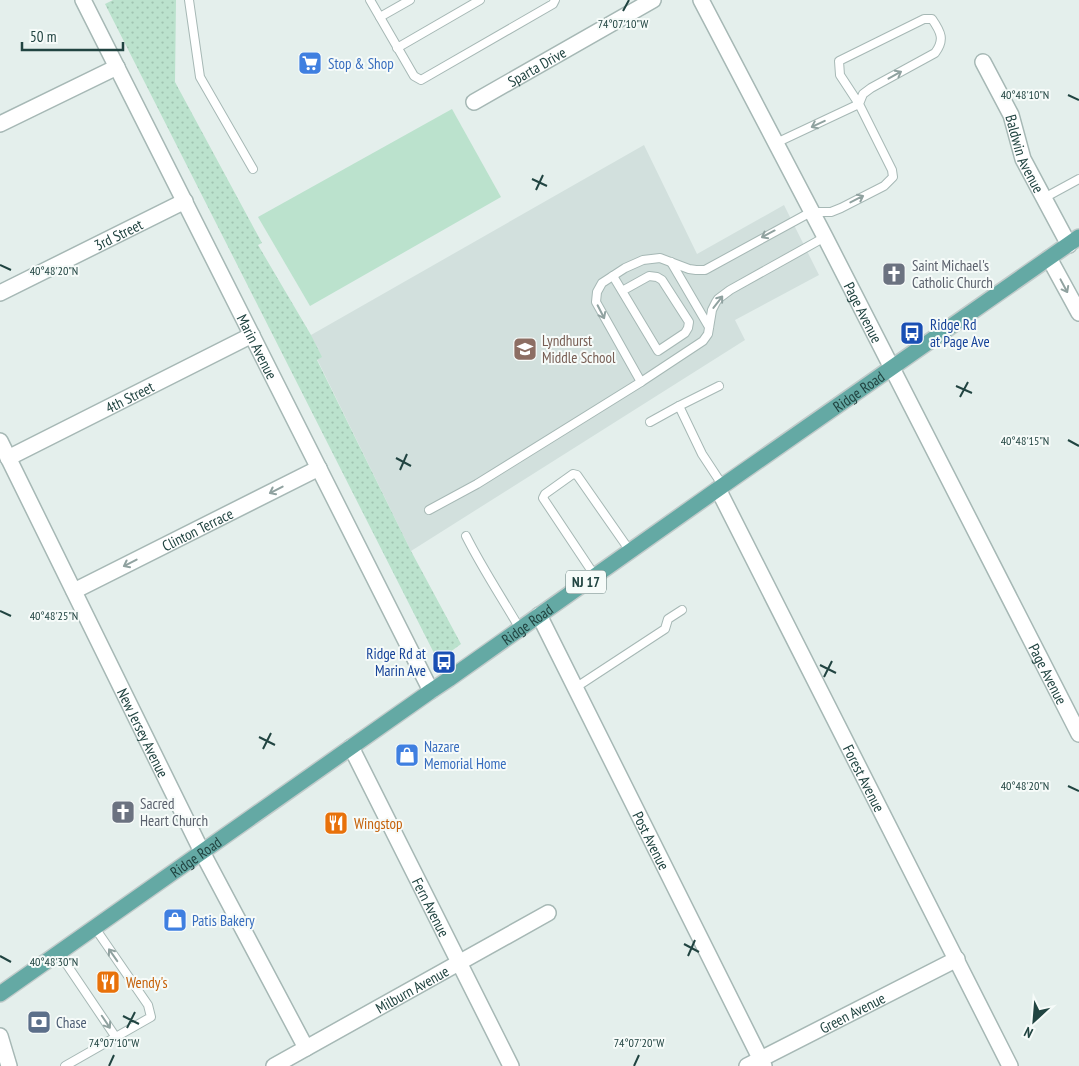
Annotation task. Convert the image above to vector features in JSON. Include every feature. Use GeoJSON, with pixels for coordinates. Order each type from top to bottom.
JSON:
{"type":"FeatureCollection","features":[{"type":"Feature","properties":{"kind":"main road","name":"Ridge Road"},"geometry":{"type":"LineString","coordinates":[[0,994],[720,487],[1074,241]]}},
{"type":"Feature","properties":{"kind":"street","name":"Marin Avenue"},"geometry":{"type":"LineString","coordinates":[[83,0],[431,691]]}},
{"type":"Feature","properties":{"kind":"street","name":"Sparta Drive"},"geometry":{"type":"LineString","coordinates":[[474,102],[653,0]]}},
{"type":"Feature","properties":{"kind":"street","name":"Page Avenue"},"geometry":{"type":"LineString","coordinates":[[701,0],[1079,734]]}},
{"type":"Feature","properties":{"kind":"street","name":"Baldwin Avenue"},"geometry":{"type":"LineString","coordinates":[[983,62],[1011,115],[1023,159],[1044,198],[1074,241]]}},
{"type":"Feature","properties":{"kind":"street"},"geometry":{"type":"LineString","coordinates":[[0,124],[117,67]]}},
{"type":"Feature","properties":{"kind":"street","name":"3rd Street"},"geometry":{"type":"LineString","coordinates":[[0,293],[185,202]]}},
{"type":"Feature","properties":{"kind":"street"},"geometry":{"type":"LineString","coordinates":[[1049,258],[1079,313]]}},
{"type":"Feature","properties":{"kind":"street","name":"4th Street"},"geometry":{"type":"LineString","coordinates":[[8,458],[252,335]]}},
{"type":"Feature","properties":{"kind":"street","name":"New Jersey Avenue"},"geometry":{"type":"LineString","coordinates":[[0,441],[202,852],[306,1048]]}},
{"type":"Feature","properties":{"kind":"street","name":"Clinton Terrace"},"geometry":{"type":"LineString","coordinates":[[74,591],[319,468]]}},
{"type":"Feature","properties":{"kind":"street","name":"Forest Avenue"},"geometry":{"type":"LineString","coordinates":[[720,487],[1010,1066]]}},
{"type":"Feature","properties":{"kind":"street","name":"Post Avenue"},"geometry":{"type":"LineString","coordinates":[[539,615],[762,1062]]}},
{"type":"Feature","properties":{"kind":"street","name":"Fern Avenue"},"geometry":{"type":"LineString","coordinates":[[351,747],[511,1066]]}},
{"type":"Feature","properties":{"kind":"street","name":"Milburn Avenue"},"geometry":{"type":"LineString","coordinates":[[274,1066],[548,913]]}},
{"type":"Feature","properties":{"kind":"street","name":"Green Avenue"},"geometry":{"type":"LineString","coordinates":[[747,1066],[762,1062],[956,959]]}},
{"type":"Feature","properties":{"kind":"street"},"geometry":{"type":"LineString","coordinates":[[0,1036],[9,1066]]}},
{"type":"Feature","properties":{"kind":"lane"},"geometry":{"type":"LineString","coordinates":[[189,0],[200,77],[252,168]]}},
{"type":"Feature","properties":{"kind":"lane"},"geometry":{"type":"LineString","coordinates":[[370,0],[414,76],[420,80],[553,4],[555,0]]}},
{"type":"Feature","properties":{"kind":"lane"},"geometry":{"type":"LineString","coordinates":[[380,17],[410,0]]}},
{"type":"Feature","properties":{"kind":"lane"},"geometry":{"type":"LineString","coordinates":[[397,48],[480,0]]}},
{"type":"Feature","properties":{"kind":"lane"},"geometry":{"type":"LineString","coordinates":[[641,382],[596,302],[597,292],[602,283],[625,268],[643,260],[660,258],[689,270],[705,270],[811,212],[831,212],[884,186],[893,177],[892,170],[859,104],[840,75],[839,61],[924,19],[932,19],[941,37],[940,46],[935,53],[871,88],[863,94],[859,104],[776,143]]}},
{"type":"Feature","properties":{"kind":"lane"},"geometry":{"type":"LineString","coordinates":[[1044,198],[1079,179]]}},
{"type":"Feature","properties":{"kind":"lane"},"geometry":{"type":"LineString","coordinates":[[429,510],[477,484],[703,341],[708,334],[712,310],[718,299],[730,290],[825,238]]}},
{"type":"Feature","properties":{"kind":"lane"},"geometry":{"type":"LineString","coordinates":[[671,262],[709,327]]}},
{"type":"Feature","properties":{"kind":"lane"},"geometry":{"type":"LineString","coordinates":[[613,276],[622,291],[658,351],[685,333],[689,322],[662,280],[649,276],[622,291]]}},
{"type":"Feature","properties":{"kind":"lane"},"geometry":{"type":"LineString","coordinates":[[650,422],[719,386]]}},
{"type":"Feature","properties":{"kind":"lane"},"geometry":{"type":"LineString","coordinates":[[679,406],[720,487]]}},
{"type":"Feature","properties":{"kind":"lane"},"geometry":{"type":"LineString","coordinates":[[595,576],[543,498],[545,494],[573,474],[577,475],[630,551]]}},
{"type":"Feature","properties":{"kind":"lane"},"geometry":{"type":"LineString","coordinates":[[466,536],[487,576],[520,629]]}},
{"type":"Feature","properties":{"kind":"lane"},"geometry":{"type":"LineString","coordinates":[[575,688],[665,630],[668,619],[682,610]]}},
{"type":"Feature","properties":{"kind":"lane"},"geometry":{"type":"LineString","coordinates":[[65,1066],[150,1017],[148,1005],[95,928]]}},
{"type":"Feature","properties":{"kind":"lane"},"geometry":{"type":"LineString","coordinates":[[59,953],[115,1036]]}},
{"type":"Feature","properties":{"kind":"shaded area","name":"Lyndhurst Middle School"},"geometry":{"type":"Polygon","coordinates":[[[644,145],[697,254],[784,205],[819,275],[735,320],[745,340],[411,551],[317,359],[311,335],[644,145]]]}},
{"type":"Feature","properties":{"kind":"green space"},"geometry":{"type":"Polygon","coordinates":[[[113,0],[176,0],[175,82],[262,243],[258,245],[311,335],[322,357],[317,360],[411,551],[461,644],[438,661],[105,4],[113,0]]]}},
{"type":"Feature","properties":{"kind":"green space"},"geometry":{"type":"Polygon","coordinates":[[[452,109],[501,197],[310,306],[258,217],[452,109]]]}},
{"type":"Feature","properties":{"kind":"place","name":"Stop & Shop"},"geometry":{"type":"Point","coordinates":[310,63]}},
{"type":"Feature","properties":{"kind":"place","name":"Saint Michael's Catholic Church"},"geometry":{"type":"Point","coordinates":[894,274]}},
{"type":"Feature","properties":{"kind":"place","name":"Ridge Rd at Page Ave"},"geometry":{"type":"Point","coordinates":[912,333]}},
{"type":"Feature","properties":{"kind":"place","name":"Lyndhurst Middle School"},"geometry":{"type":"Point","coordinates":[525,349]}},
{"type":"Feature","properties":{"kind":"place","name":"Ridge Rd at Marin Ave"},"geometry":{"type":"Point","coordinates":[444,662]}},
{"type":"Feature","properties":{"kind":"place","name":"Nazare Memorial Home"},"geometry":{"type":"Point","coordinates":[407,755]}},
{"type":"Feature","properties":{"kind":"place","name":"Sacred Heart Church"},"geometry":{"type":"Point","coordinates":[123,812]}},
{"type":"Feature","properties":{"kind":"place","name":"Wingstop"},"geometry":{"type":"Point","coordinates":[336,823]}},
{"type":"Feature","properties":{"kind":"place","name":"Patis Bakery"},"geometry":{"type":"Point","coordinates":[175,920]}},
{"type":"Feature","properties":{"kind":"place","name":"Wendy's"},"geometry":{"type":"Point","coordinates":[108,982]}},
{"type":"Feature","properties":{"kind":"place","name":"Chase"},"geometry":{"type":"Point","coordinates":[39,1022]}}]}
